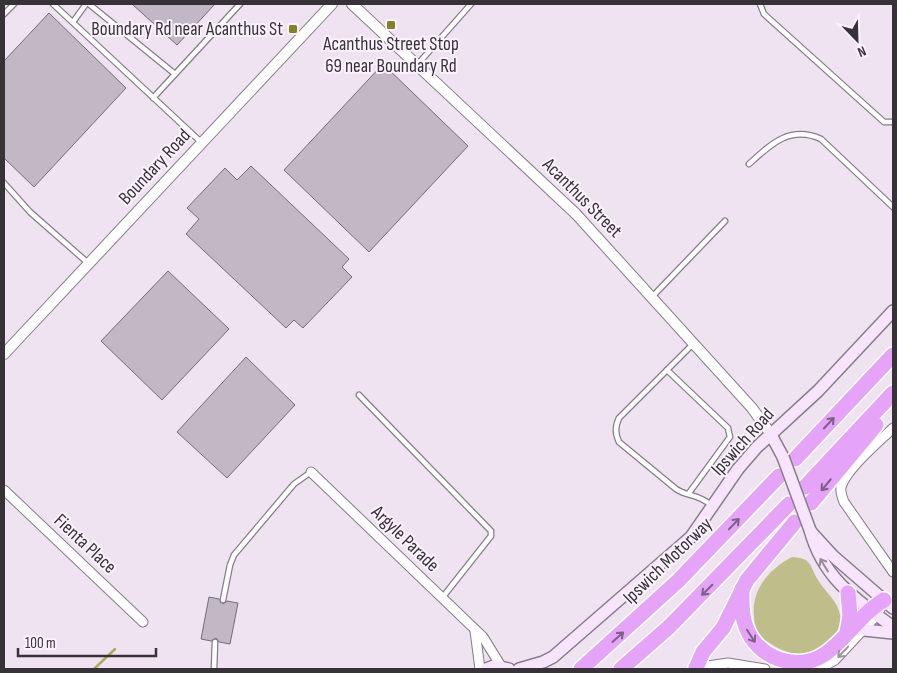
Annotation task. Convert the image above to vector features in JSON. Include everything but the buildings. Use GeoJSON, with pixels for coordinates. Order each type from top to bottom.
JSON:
{"type":"FeatureCollection","features":[{"type":"Feature","properties":{"kind":"highway"},"geometry":{"type":"LineString","coordinates":[[789,458],[893,355]]}},
{"type":"Feature","properties":{"kind":"highway"},"geometry":{"type":"LineString","coordinates":[[805,487],[888,399]]}},
{"type":"Feature","properties":{"kind":"highway"},"geometry":{"type":"LineString","coordinates":[[811,503],[880,420],[888,399]]}},
{"type":"Feature","properties":{"kind":"highway","name":"Ipswich Motorway"},"geometry":{"type":"LineString","coordinates":[[581,669],[678,581],[779,476]]}},
{"type":"Feature","properties":{"kind":"highway"},"geometry":{"type":"LineString","coordinates":[[621,669],[695,602],[789,504]]}},
{"type":"Feature","properties":{"kind":"highway"},"geometry":{"type":"LineString","coordinates":[[693,668],[703,652],[723,628],[742,589],[766,555],[795,522]]}},
{"type":"Feature","properties":{"kind":"highway"},"geometry":{"type":"LineString","coordinates":[[742,589],[742,612],[746,628],[760,647],[781,661],[805,662],[817,659],[836,645],[847,632],[873,612],[888,604]]}},
{"type":"Feature","properties":{"kind":"highway"},"geometry":{"type":"LineString","coordinates":[[847,632],[850,616],[848,593]]}},
{"type":"Feature","properties":{"kind":"main road","name":"Ipswich Road"},"geometry":{"type":"LineString","coordinates":[[543,669],[553,657],[679,548],[701,525],[738,469],[770,433],[818,391],[893,311]]}},
{"type":"Feature","properties":{"kind":"main road"},"geometry":{"type":"LineString","coordinates":[[770,433],[789,458],[810,530],[822,562],[830,575],[848,593],[893,627]]}},
{"type":"Feature","properties":{"kind":"main road"},"geometry":{"type":"LineString","coordinates":[[810,530],[833,556],[888,604]]}},
{"type":"Feature","properties":{"kind":"main road"},"geometry":{"type":"LineString","coordinates":[[864,630],[893,634]]}},
{"type":"Feature","properties":{"kind":"main road","name":"Ipswich Road"},"geometry":{"type":"LineString","coordinates":[[519,669],[553,657]]}},
{"type":"Feature","properties":{"kind":"main road"},"geometry":{"type":"LineString","coordinates":[[486,669],[505,668]]}},
{"type":"Feature","properties":{"kind":"street","name":"Boundary Road"},"geometry":{"type":"LineString","coordinates":[[4,354],[332,4]]}},
{"type":"Feature","properties":{"kind":"street","name":"Acanthus Street"},"geometry":{"type":"LineString","coordinates":[[352,4],[576,214],[752,408],[770,433]]}},
{"type":"Feature","properties":{"kind":"street"},"geometry":{"type":"LineString","coordinates":[[893,428],[853,469],[845,479],[840,492],[844,502],[893,572]]}},
{"type":"Feature","properties":{"kind":"street","name":"Argyle Parade"},"geometry":{"type":"LineString","coordinates":[[311,472],[483,637],[505,668]]}},
{"type":"Feature","properties":{"kind":"street","name":"Fienta Place"},"geometry":{"type":"LineString","coordinates":[[4,490],[143,622]]}},
{"type":"Feature","properties":{"kind":"street"},"geometry":{"type":"LineString","coordinates":[[818,669],[835,660],[864,630],[873,612]]}},
{"type":"Feature","properties":{"kind":"street"},"geometry":{"type":"LineString","coordinates":[[475,631],[480,669]]}},
{"type":"Feature","properties":{"kind":"street"},"geometry":{"type":"LineString","coordinates":[[693,668],[728,663],[765,669]]}},
{"type":"Feature","properties":{"kind":"lane"},"geometry":{"type":"LineString","coordinates":[[4,14],[14,4]]}},
{"type":"Feature","properties":{"kind":"lane"},"geometry":{"type":"LineString","coordinates":[[53,4],[202,143]]}},
{"type":"Feature","properties":{"kind":"lane"},"geometry":{"type":"LineString","coordinates":[[73,22],[87,4],[175,74]]}},
{"type":"Feature","properties":{"kind":"lane"},"geometry":{"type":"LineString","coordinates":[[153,98],[240,4]]}},
{"type":"Feature","properties":{"kind":"lane"},"geometry":{"type":"LineString","coordinates":[[416,66],[471,4]]}},
{"type":"Feature","properties":{"kind":"lane"},"geometry":{"type":"LineString","coordinates":[[760,4],[764,14],[884,122],[893,122]]}},
{"type":"Feature","properties":{"kind":"lane"},"geometry":{"type":"LineString","coordinates":[[749,164],[771,144],[789,135],[807,133],[821,139],[893,207]]}},
{"type":"Feature","properties":{"kind":"lane"},"geometry":{"type":"LineString","coordinates":[[4,183],[30,212],[88,263]]}},
{"type":"Feature","properties":{"kind":"lane"},"geometry":{"type":"LineString","coordinates":[[652,297],[725,221]]}},
{"type":"Feature","properties":{"kind":"lane"},"geometry":{"type":"LineString","coordinates":[[693,344],[619,418],[615,426],[616,434],[619,442],[676,489],[701,496],[714,507]]}},
{"type":"Feature","properties":{"kind":"lane"},"geometry":{"type":"LineString","coordinates":[[667,370],[728,428],[730,433],[727,441],[689,493]]}},
{"type":"Feature","properties":{"kind":"lane"},"geometry":{"type":"LineString","coordinates":[[358,395],[491,531],[491,536],[442,598]]}},
{"type":"Feature","properties":{"kind":"lane"},"geometry":{"type":"LineString","coordinates":[[223,600],[230,565],[234,555],[294,484],[311,472]]}},
{"type":"Feature","properties":{"kind":"lane"},"geometry":{"type":"LineString","coordinates":[[214,669],[215,642]]}},
{"type":"Feature","properties":{"kind":"shaded area"},"geometry":{"type":"Polygon","coordinates":[[[792,557],[803,559],[809,563],[818,580],[837,605],[840,615],[838,630],[828,642],[807,653],[800,654],[783,650],[765,640],[755,625],[754,617],[755,598],[763,581],[776,568],[792,557]]]}},
{"type":"Feature","properties":{"kind":"waterway"},"geometry":{"type":"LineString","coordinates":[[94,669],[115,649]]}},
{"type":"Feature","properties":{"kind":"place","name":"Acanthus Street Stop 69 near Boundary Rd"},"geometry":{"type":"Point","coordinates":[391,25]}},
{"type":"Feature","properties":{"kind":"place","name":"Boundary Rd near Acanthus St"},"geometry":{"type":"Point","coordinates":[293,29]}}]}
